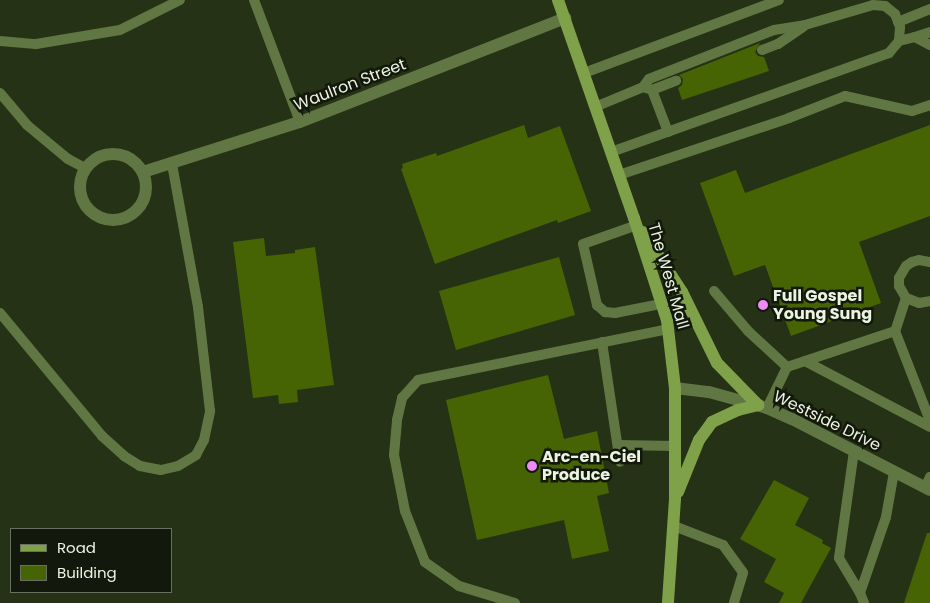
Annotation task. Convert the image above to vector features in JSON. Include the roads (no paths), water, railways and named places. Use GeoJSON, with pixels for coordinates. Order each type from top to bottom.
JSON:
{"type":"FeatureCollection","features":[{"type":"Feature","properties":{"kind":"main road","name":"The West Mall"},"geometry":{"type":"LineString","coordinates":[[558,0],[610,152],[636,221],[668,329],[676,388],[674,526],[668,603]]}},
{"type":"Feature","properties":{"kind":"main road"},"geometry":{"type":"LineString","coordinates":[[636,221],[682,292],[717,363],[762,406]]}},
{"type":"Feature","properties":{"kind":"main road"},"geometry":{"type":"LineString","coordinates":[[675,499],[699,440],[712,422],[738,410],[762,406]]}},
{"type":"Feature","properties":{"kind":"street","name":"Waulron Street"},"geometry":{"type":"LineString","coordinates":[[142,172],[300,122],[565,18]]}},
{"type":"Feature","properties":{"kind":"street"},"geometry":{"type":"LineString","coordinates":[[115,154],[129,158],[142,172],[146,191],[137,209],[120,219],[110,220],[92,213],[81,197],[81,177],[85,168],[100,156],[115,154]]}},
{"type":"Feature","properties":{"kind":"street","name":"Westside Drive"},"geometry":{"type":"LineString","coordinates":[[676,388],[697,390],[762,406],[792,418],[894,472],[928,485]]}},
{"type":"Feature","properties":{"kind":"lane"},"geometry":{"type":"LineString","coordinates":[[0,41],[36,44],[120,30],[180,0]]}},
{"type":"Feature","properties":{"kind":"lane"},"geometry":{"type":"LineString","coordinates":[[254,0],[300,122]]}},
{"type":"Feature","properties":{"kind":"lane"},"geometry":{"type":"LineString","coordinates":[[584,72],[779,0]]}},
{"type":"Feature","properties":{"kind":"lane"},"geometry":{"type":"LineString","coordinates":[[610,152],[668,132],[889,53],[899,41],[900,27],[895,14],[885,6],[873,6],[805,25],[774,30],[649,79],[648,89],[668,132]]}},
{"type":"Feature","properties":{"kind":"lane"},"geometry":{"type":"LineString","coordinates":[[898,22],[930,9]]}},
{"type":"Feature","properties":{"kind":"lane"},"geometry":{"type":"LineString","coordinates":[[762,50],[778,44],[805,25]]}},
{"type":"Feature","properties":{"kind":"lane"},"geometry":{"type":"LineString","coordinates":[[899,41],[930,32]]}},
{"type":"Feature","properties":{"kind":"lane"},"geometry":{"type":"LineString","coordinates":[[916,37],[930,44]]}},
{"type":"Feature","properties":{"kind":"lane"},"geometry":{"type":"LineString","coordinates":[[595,107],[676,81]]}},
{"type":"Feature","properties":{"kind":"lane"},"geometry":{"type":"LineString","coordinates":[[0,94],[27,125],[68,159],[85,168]]}},
{"type":"Feature","properties":{"kind":"lane"},"geometry":{"type":"LineString","coordinates":[[619,175],[789,118],[845,96],[912,112],[930,105]]}},
{"type":"Feature","properties":{"kind":"lane"},"geometry":{"type":"LineString","coordinates":[[0,313],[102,436],[124,456],[140,466],[161,470],[178,466],[196,455],[204,440],[210,411],[198,307],[172,164]]}},
{"type":"Feature","properties":{"kind":"lane"},"geometry":{"type":"LineString","coordinates":[[636,221],[583,244],[597,305],[605,312],[615,313],[662,304]]}},
{"type":"Feature","properties":{"kind":"lane"},"geometry":{"type":"LineString","coordinates":[[930,262],[919,260],[912,262],[902,271],[899,286],[906,298],[919,303],[930,301]]}},
{"type":"Feature","properties":{"kind":"lane"},"geometry":{"type":"LineString","coordinates":[[714,292],[748,331],[787,367]]}},
{"type":"Feature","properties":{"kind":"lane"},"geometry":{"type":"LineString","coordinates":[[906,298],[895,331],[930,421]]}},
{"type":"Feature","properties":{"kind":"lane"},"geometry":{"type":"LineString","coordinates":[[515,603],[459,586],[425,562],[404,511],[394,455],[397,420],[402,398],[418,380],[668,329]]}},
{"type":"Feature","properties":{"kind":"lane"},"geometry":{"type":"LineString","coordinates":[[762,406],[787,367],[895,331]]}},
{"type":"Feature","properties":{"kind":"lane"},"geometry":{"type":"LineString","coordinates":[[602,342],[620,462]]}},
{"type":"Feature","properties":{"kind":"lane"},"geometry":{"type":"LineString","coordinates":[[805,361],[930,427]]}},
{"type":"Feature","properties":{"kind":"lane"},"geometry":{"type":"LineString","coordinates":[[618,445],[675,446]]}},
{"type":"Feature","properties":{"kind":"lane"},"geometry":{"type":"LineString","coordinates":[[854,451],[840,558],[862,598]]}},
{"type":"Feature","properties":{"kind":"lane"},"geometry":{"type":"LineString","coordinates":[[862,598],[886,517],[894,472]]}},
{"type":"Feature","properties":{"kind":"lane"},"geometry":{"type":"LineString","coordinates":[[674,526],[723,545],[743,573],[734,603]]}},
{"type":"Feature","properties":{"kind":"place","name":"Full Gospel Young Sung"},"geometry":{"type":"Point","coordinates":[763,305]}},
{"type":"Feature","properties":{"kind":"place","name":"Arc-en-Ciel Produce"},"geometry":{"type":"Point","coordinates":[532,466]}}]}
